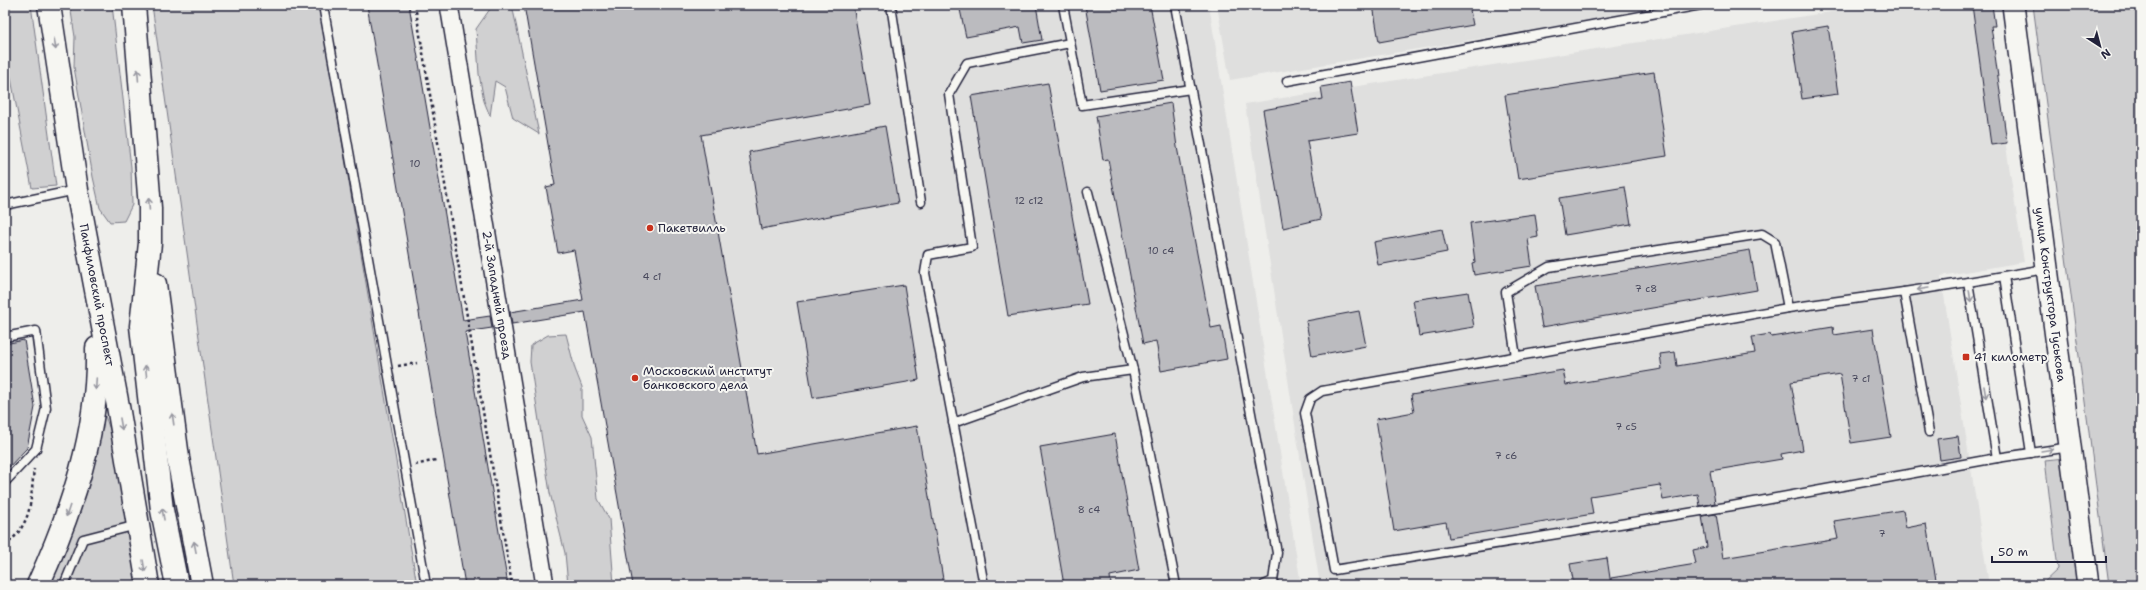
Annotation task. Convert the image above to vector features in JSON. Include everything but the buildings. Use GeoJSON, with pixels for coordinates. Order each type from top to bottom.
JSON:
{"type":"FeatureCollection","features":[{"type":"Feature","properties":{"kind":"main road","name":"Панфиловский проспект"},"geometry":{"type":"LineString","coordinates":[[49,5],[77,190],[97,303],[118,406],[148,585]]}},
{"type":"Feature","properties":{"kind":"main road"},"geometry":{"type":"LineString","coordinates":[[134,5],[150,208],[150,243],[141,326],[162,510],[177,585]]}},
{"type":"Feature","properties":{"kind":"main road"},"geometry":{"type":"LineString","coordinates":[[150,243],[178,458],[202,585]]}},
{"type":"Feature","properties":{"kind":"main road"},"geometry":{"type":"LineString","coordinates":[[38,585],[62,532],[78,481],[90,430],[98,356],[97,303]]}},
{"type":"Feature","properties":{"kind":"street","name":"2-й Западный проезд"},"geometry":{"type":"LineString","coordinates":[[449,5],[545,585]]}},
{"type":"Feature","properties":{"kind":"street","name":"улица Конструктора Гуськова"},"geometry":{"type":"LineString","coordinates":[[2013,5],[2088,585]]}},
{"type":"Feature","properties":{"kind":"lane"},"geometry":{"type":"LineString","coordinates":[[323,5],[426,585]]}},
{"type":"Feature","properties":{"kind":"lane"},"geometry":{"type":"LineString","coordinates":[[891,5],[922,202]]}},
{"type":"Feature","properties":{"kind":"lane"},"geometry":{"type":"LineString","coordinates":[[1063,5],[1082,105],[1191,89]]}},
{"type":"Feature","properties":{"kind":"lane"},"geometry":{"type":"LineString","coordinates":[[1175,5],[1277,553],[1273,581],[1264,585]]}},
{"type":"Feature","properties":{"kind":"lane"},"geometry":{"type":"LineString","coordinates":[[1287,81],[1701,5]]}},
{"type":"Feature","properties":{"kind":"lane"},"geometry":{"type":"LineString","coordinates":[[984,585],[925,273],[928,255],[972,247],[949,94],[967,63],[1070,43]]}},
{"type":"Feature","properties":{"kind":"lane"},"geometry":{"type":"LineString","coordinates":[[5,205],[77,190]]}},
{"type":"Feature","properties":{"kind":"lane"},"geometry":{"type":"LineString","coordinates":[[1088,192],[1132,370],[1176,585]]}},
{"type":"Feature","properties":{"kind":"lane"},"geometry":{"type":"LineString","coordinates":[[1516,357],[1506,292],[1549,267],[1762,234],[1774,242],[1788,308]]}},
{"type":"Feature","properties":{"kind":"lane"},"geometry":{"type":"LineString","coordinates":[[2047,269],[1904,292],[1788,308],[1322,391],[1310,399],[1305,413],[1334,570],[1732,506],[1970,462],[2070,447]]}},
{"type":"Feature","properties":{"kind":"lane"},"geometry":{"type":"LineString","coordinates":[[2004,276],[2031,453]]}},
{"type":"Feature","properties":{"kind":"lane"},"geometry":{"type":"LineString","coordinates":[[1968,282],[1997,458]]}},
{"type":"Feature","properties":{"kind":"lane"},"geometry":{"type":"LineString","coordinates":[[1904,292],[1928,432]]}},
{"type":"Feature","properties":{"kind":"lane"},"geometry":{"type":"LineString","coordinates":[[5,338],[36,331],[46,408],[36,449],[5,482]]}},
{"type":"Feature","properties":{"kind":"lane"},"geometry":{"type":"LineString","coordinates":[[953,424],[1083,377],[1132,370]]}},
{"type":"Feature","properties":{"kind":"lane"},"geometry":{"type":"LineString","coordinates":[[64,585],[83,539],[138,524]]}},
{"type":"Feature","properties":{"kind":"path"},"geometry":{"type":"LineString","coordinates":[[415,5],[512,585]]}},
{"type":"Feature","properties":{"kind":"path"},"geometry":{"type":"LineString","coordinates":[[388,368],[417,363]]}},
{"type":"Feature","properties":{"kind":"path"},"geometry":{"type":"LineString","coordinates":[[5,546],[18,535],[28,518],[36,449]]}},
{"type":"Feature","properties":{"kind":"path"},"geometry":{"type":"LineString","coordinates":[[405,467],[436,460]]}},
{"type":"Feature","properties":{"kind":"shaded area"},"geometry":{"type":"Polygon","coordinates":[[[5,5],[31,5],[56,186],[32,188],[5,47],[5,5]]]}},
{"type":"Feature","properties":{"kind":"shaded area"},"geometry":{"type":"Polygon","coordinates":[[[70,5],[112,5],[131,167],[132,205],[124,221],[110,222],[100,208],[93,177],[74,67],[75,37],[70,5]]]}},
{"type":"Feature","properties":{"kind":"shaded area"},"geometry":{"type":"Polygon","coordinates":[[[152,5],[319,5],[417,585],[234,585],[152,5]]]}},
{"type":"Feature","properties":{"kind":"shaded area"},"geometry":{"type":"Polygon","coordinates":[[[481,5],[512,5],[539,134],[513,118],[505,87],[495,81],[490,116],[484,101],[479,74],[476,29],[490,9],[481,5]]]}},
{"type":"Feature","properties":{"kind":"shaded area"},"geometry":{"type":"Polygon","coordinates":[[[524,5],[1209,5],[1301,585],[633,585],[574,250],[558,253],[546,187],[555,185],[524,5]]]}},
{"type":"Feature","properties":{"kind":"shaded area"},"geometry":{"type":"Polygon","coordinates":[[[1217,5],[1683,5],[1230,80],[1217,5]]]}},
{"type":"Feature","properties":{"kind":"shaded area"},"geometry":{"type":"Polygon","coordinates":[[[1875,5],[1984,5],[2024,262],[1941,276],[1989,585],[1320,585],[1245,104],[1875,5]]]}},
{"type":"Feature","properties":{"kind":"shaded area"},"geometry":{"type":"Polygon","coordinates":[[[2033,5],[2141,5],[2141,585],[2109,585],[2033,5]]]}},
{"type":"Feature","properties":{"kind":"shaded area"},"geometry":{"type":"Polygon","coordinates":[[[566,334],[575,369],[582,387],[582,415],[592,437],[598,499],[609,519],[614,585],[568,585],[565,553],[550,493],[530,362],[531,345],[548,335],[566,334]]]}},
{"type":"Feature","properties":{"kind":"shaded area"},"geometry":{"type":"Polygon","coordinates":[[[104,413],[114,441],[139,585],[47,585],[104,413]]]}},
{"type":"Feature","properties":{"kind":"shaded area"},"geometry":{"type":"Polygon","coordinates":[[[2065,458],[2082,585],[2041,585],[2058,569],[2045,460],[2065,458]]]}},
{"type":"Feature","properties":{"kind":"place","name":"Пакетвилль"},"geometry":{"type":"Point","coordinates":[650,228]}},
{"type":"Feature","properties":{"kind":"place","name":"41 километр"},"geometry":{"type":"Point","coordinates":[1966,357]}},
{"type":"Feature","properties":{"kind":"place","name":"Московский институт банковского дела"},"geometry":{"type":"Point","coordinates":[635,378]}}]}
